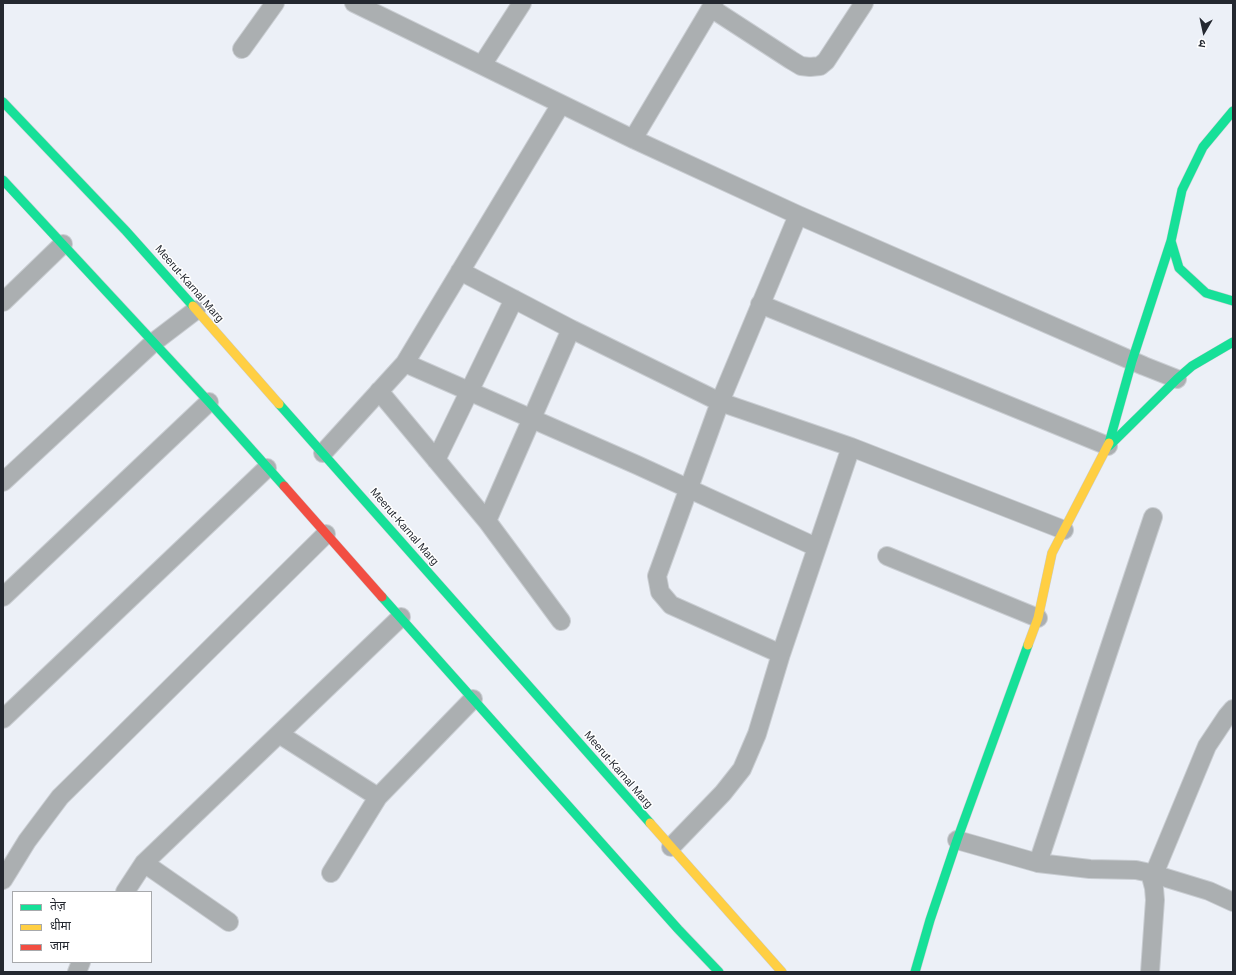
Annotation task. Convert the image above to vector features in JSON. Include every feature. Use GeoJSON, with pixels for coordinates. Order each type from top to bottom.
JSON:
{"type":"FeatureCollection","features":[{"type":"Feature","properties":{"kind":"street"},"geometry":{"type":"LineString","coordinates":[[242,49],[275,3]]}},
{"type":"Feature","properties":{"kind":"street"},"geometry":{"type":"LineString","coordinates":[[354,3],[633,139],[798,215],[1177,379]]}},
{"type":"Feature","properties":{"kind":"street"},"geometry":{"type":"LineString","coordinates":[[482,65],[522,3]]}},
{"type":"Feature","properties":{"kind":"street"},"geometry":{"type":"LineString","coordinates":[[633,139],[713,6],[791,60],[802,66],[810,68],[820,66],[826,61],[864,3]]}},
{"type":"Feature","properties":{"kind":"street","name":"Meerut-Karnal Marg"},"geometry":{"type":"LineString","coordinates":[[3,102],[126,231],[779,971]]}},
{"type":"Feature","properties":{"kind":"street"},"geometry":{"type":"LineString","coordinates":[[323,453],[405,363],[561,104]]}},
{"type":"Feature","properties":{"kind":"street"},"geometry":{"type":"LineString","coordinates":[[915,972],[930,920],[957,840],[1038,618],[1052,553],[1108,446],[1132,360],[1171,241],[1182,190],[1203,147],[1233,111]]}},
{"type":"Feature","properties":{"kind":"street"},"geometry":{"type":"LineString","coordinates":[[3,180],[209,402],[673,923],[719,972]]}},
{"type":"Feature","properties":{"kind":"street"},"geometry":{"type":"LineString","coordinates":[[781,654],[671,605],[660,592],[657,576],[720,402],[798,215]]}},
{"type":"Feature","properties":{"kind":"street"},"geometry":{"type":"LineString","coordinates":[[1171,241],[1179,268],[1206,293],[1233,301]]}},
{"type":"Feature","properties":{"kind":"street"},"geometry":{"type":"LineString","coordinates":[[3,302],[63,244]]}},
{"type":"Feature","properties":{"kind":"street"},"geometry":{"type":"LineString","coordinates":[[460,271],[571,329],[720,402],[851,447],[1064,530]]}},
{"type":"Feature","properties":{"kind":"street"},"geometry":{"type":"LineString","coordinates":[[436,460],[514,300]]}},
{"type":"Feature","properties":{"kind":"street"},"geometry":{"type":"LineString","coordinates":[[760,304],[1108,446]]}},
{"type":"Feature","properties":{"kind":"street"},"geometry":{"type":"LineString","coordinates":[[3,482],[154,342],[196,310]]}},
{"type":"Feature","properties":{"kind":"street"},"geometry":{"type":"LineString","coordinates":[[487,521],[571,329]]}},
{"type":"Feature","properties":{"kind":"street"},"geometry":{"type":"LineString","coordinates":[[1108,446],[1192,366],[1233,342]]}},
{"type":"Feature","properties":{"kind":"street"},"geometry":{"type":"LineString","coordinates":[[405,363],[689,489],[816,548]]}},
{"type":"Feature","properties":{"kind":"street"},"geometry":{"type":"LineString","coordinates":[[379,391],[487,521],[561,621]]}},
{"type":"Feature","properties":{"kind":"street"},"geometry":{"type":"LineString","coordinates":[[3,597],[209,402]]}},
{"type":"Feature","properties":{"kind":"street"},"geometry":{"type":"LineString","coordinates":[[671,847],[724,793],[742,768],[757,734],[781,654],[851,447]]}},
{"type":"Feature","properties":{"kind":"street"},"geometry":{"type":"LineString","coordinates":[[3,719],[267,468]]}},
{"type":"Feature","properties":{"kind":"street"},"geometry":{"type":"LineString","coordinates":[[1038,863],[1153,517]]}},
{"type":"Feature","properties":{"kind":"street"},"geometry":{"type":"LineString","coordinates":[[3,880],[27,841],[60,797],[326,534]]}},
{"type":"Feature","properties":{"kind":"street"},"geometry":{"type":"LineString","coordinates":[[887,556],[1038,618]]}},
{"type":"Feature","properties":{"kind":"street"},"geometry":{"type":"LineString","coordinates":[[126,891],[144,863],[401,618]]}},
{"type":"Feature","properties":{"kind":"street"},"geometry":{"type":"LineString","coordinates":[[331,873],[378,797],[473,699]]}},
{"type":"Feature","properties":{"kind":"street"},"geometry":{"type":"LineString","coordinates":[[1149,972],[1155,900],[1152,873],[1207,746],[1233,709]]}},
{"type":"Feature","properties":{"kind":"street"},"geometry":{"type":"LineString","coordinates":[[279,734],[378,797]]}},
{"type":"Feature","properties":{"kind":"street"},"geometry":{"type":"LineString","coordinates":[[957,840],[1038,863],[1090,869],[1136,870],[1152,873],[1209,891],[1233,902]]}},
{"type":"Feature","properties":{"kind":"street"},"geometry":{"type":"LineString","coordinates":[[144,863],[229,922]]}},
{"type":"Feature","properties":{"kind":"traffic: fast"},"geometry":{"type":"LineString","coordinates":[[3,102],[126,231],[193,306]]}},
{"type":"Feature","properties":{"kind":"traffic: fast"},"geometry":{"type":"LineString","coordinates":[[1233,111],[1203,147],[1182,190],[1171,241],[1179,268],[1206,293],[1233,301]]}},
{"type":"Feature","properties":{"kind":"traffic: fast"},"geometry":{"type":"LineString","coordinates":[[3,180],[209,402],[284,486]]}},
{"type":"Feature","properties":{"kind":"traffic: fast"},"geometry":{"type":"LineString","coordinates":[[1109,443],[1132,361],[1171,241]]}},
{"type":"Feature","properties":{"kind":"traffic: fast"},"geometry":{"type":"LineString","coordinates":[[1109,446],[1192,366],[1233,342]]}},
{"type":"Feature","properties":{"kind":"traffic: fast"},"geometry":{"type":"LineString","coordinates":[[279,404],[650,823]]}},
{"type":"Feature","properties":{"kind":"traffic: fast"},"geometry":{"type":"LineString","coordinates":[[382,597],[678,929],[719,972]]}},
{"type":"Feature","properties":{"kind":"traffic: fast"},"geometry":{"type":"LineString","coordinates":[[915,972],[930,920],[957,840],[1028,645]]}},
{"type":"Feature","properties":{"kind":"traffic: slow"},"geometry":{"type":"LineString","coordinates":[[193,306],[279,404]]}},
{"type":"Feature","properties":{"kind":"traffic: slow"},"geometry":{"type":"LineString","coordinates":[[1028,645],[1038,618],[1052,553],[1109,443]]}},
{"type":"Feature","properties":{"kind":"traffic: slow"},"geometry":{"type":"LineString","coordinates":[[650,823],[782,972]]}},
{"type":"Feature","properties":{"kind":"traffic: jam"},"geometry":{"type":"LineString","coordinates":[[284,486],[382,597]]}}]}
